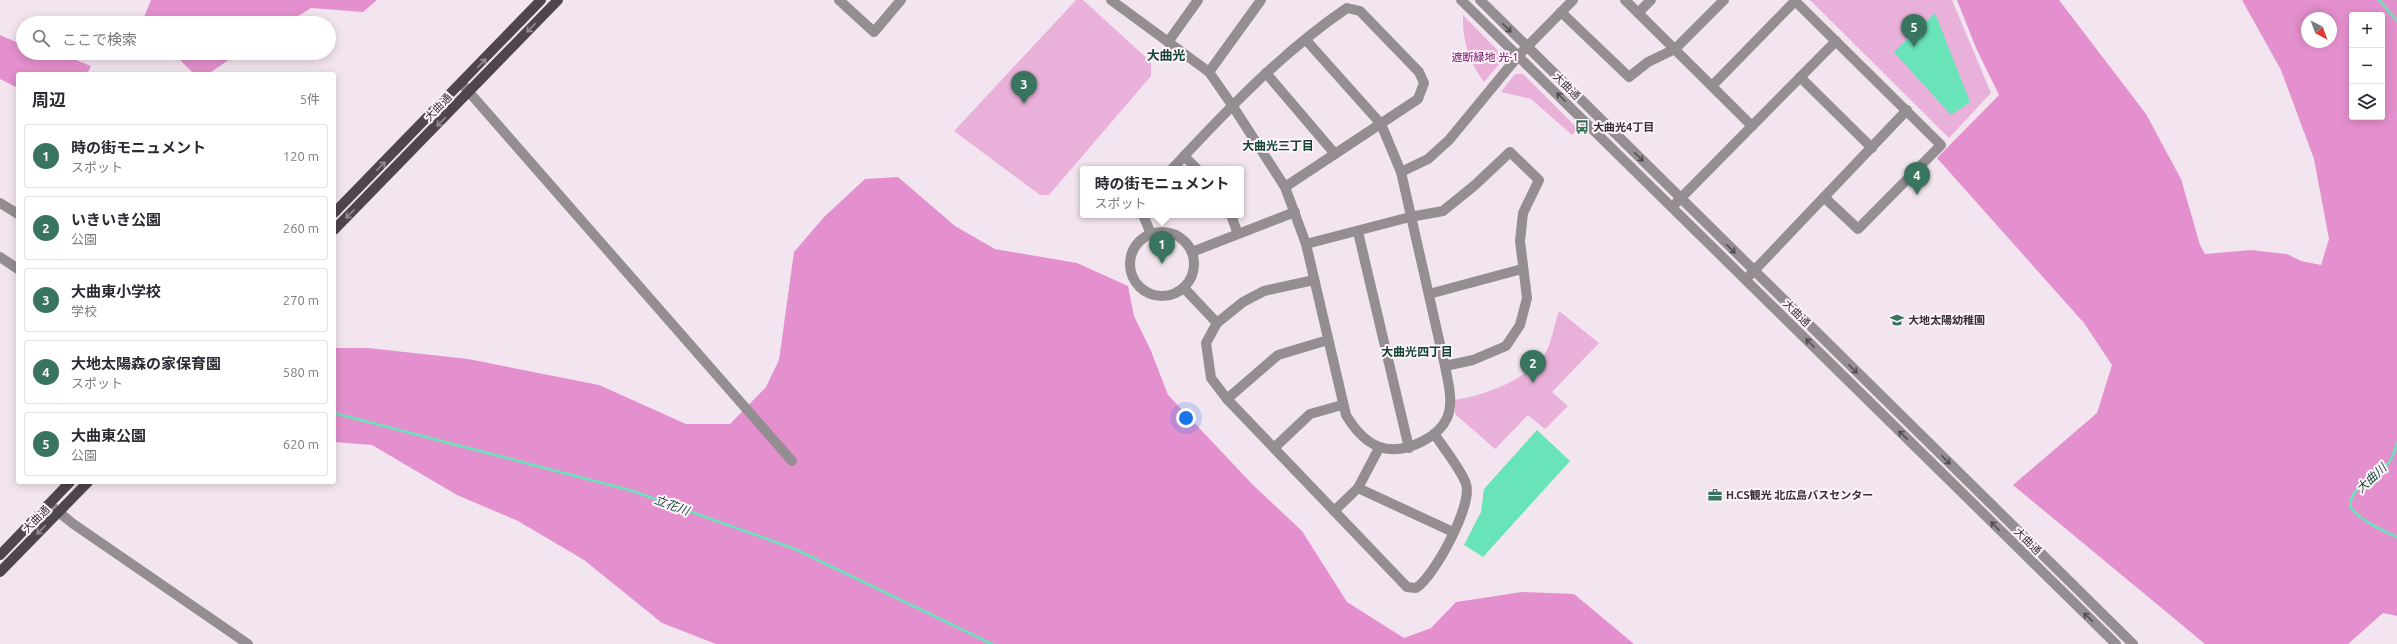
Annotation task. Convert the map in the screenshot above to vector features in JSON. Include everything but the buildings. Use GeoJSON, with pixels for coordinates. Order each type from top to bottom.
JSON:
{"type":"FeatureCollection","features":[{"type":"Feature","properties":{"kind":"main road","name":"大曲通"},"geometry":{"type":"LineString","coordinates":[[336,211],[462,84],[541,0]]}},
{"type":"Feature","properties":{"kind":"main road","name":"大曲通"},"geometry":{"type":"LineString","coordinates":[[336,228],[558,0]]}},
{"type":"Feature","properties":{"kind":"main road","name":"大曲通"},"geometry":{"type":"LineString","coordinates":[[0,555],[4,545],[49,504],[68,484]]}},
{"type":"Feature","properties":{"kind":"main road","name":"大曲通"},"geometry":{"type":"LineString","coordinates":[[0,572],[86,484]]}},
{"type":"Feature","properties":{"kind":"street"},"geometry":{"type":"LineString","coordinates":[[839,0],[874,32],[901,0]]}},
{"type":"Feature","properties":{"kind":"street"},"geometry":{"type":"LineString","coordinates":[[1110,0],[1209,72],[1232,105],[1284,187],[1295,212],[1306,244],[1342,405],[1355,431],[1379,448],[1409,448],[1435,435],[1447,417],[1450,398],[1445,366],[1401,172],[1381,124],[1306,40]]}},
{"type":"Feature","properties":{"kind":"street"},"geometry":{"type":"LineString","coordinates":[[1168,42],[1197,0]]}},
{"type":"Feature","properties":{"kind":"street"},"geometry":{"type":"LineString","coordinates":[[1209,72],[1261,0]]}},
{"type":"Feature","properties":{"kind":"street","name":"大曲通"},"geometry":{"type":"LineString","coordinates":[[1461,0],[2116,644]]}},
{"type":"Feature","properties":{"kind":"street","name":"大曲通"},"geometry":{"type":"LineString","coordinates":[[1480,0],[1753,271],[2133,644]]}},
{"type":"Feature","properties":{"kind":"street"},"geometry":{"type":"LineString","coordinates":[[1401,172],[1428,159],[1449,140],[1527,47],[1574,0]]}},
{"type":"Feature","properties":{"kind":"street"},"geometry":{"type":"LineString","coordinates":[[1625,0],[1752,126]]}},
{"type":"Feature","properties":{"kind":"street"},"geometry":{"type":"LineString","coordinates":[[1638,13],[1651,0]]}},
{"type":"Feature","properties":{"kind":"street"},"geometry":{"type":"LineString","coordinates":[[1561,12],[1628,77],[1648,62],[1675,49],[1724,0]]}},
{"type":"Feature","properties":{"kind":"street"},"geometry":{"type":"LineString","coordinates":[[1712,86],[1795,1],[1941,145],[1858,229],[1824,197]]}},
{"type":"Feature","properties":{"kind":"street"},"geometry":{"type":"LineString","coordinates":[[1175,166],[1232,105],[1266,73],[1347,8],[1360,10],[1419,72],[1424,83],[1418,99],[1284,187]]}},
{"type":"Feature","properties":{"kind":"street"},"geometry":{"type":"LineString","coordinates":[[1672,207],[1836,41]]}},
{"type":"Feature","properties":{"kind":"street"},"geometry":{"type":"LineString","coordinates":[[1266,73],[1335,154]]}},
{"type":"Feature","properties":{"kind":"street"},"geometry":{"type":"LineString","coordinates":[[1800,77],[1872,148]]}},
{"type":"Feature","properties":{"kind":"street"},"geometry":{"type":"LineString","coordinates":[[462,84],[792,461]]}},
{"type":"Feature","properties":{"kind":"street"},"geometry":{"type":"LineString","coordinates":[[1746,279],[1907,110]]}},
{"type":"Feature","properties":{"kind":"street"},"geometry":{"type":"LineString","coordinates":[[1306,244],[1443,210],[1475,185],[1510,152],[1539,180],[1523,213],[1520,241],[1522,269],[1527,298],[1520,325],[1506,346],[1473,360],[1445,366]]}},
{"type":"Feature","properties":{"kind":"street"},"geometry":{"type":"LineString","coordinates":[[1184,156],[1194,166]]}},
{"type":"Feature","properties":{"kind":"street"},"geometry":{"type":"LineString","coordinates":[[0,203],[16,213]]}},
{"type":"Feature","properties":{"kind":"street"},"geometry":{"type":"LineString","coordinates":[[1192,252],[1295,212]]}},
{"type":"Feature","properties":{"kind":"street"},"geometry":{"type":"LineString","coordinates":[[1144,218],[1151,234]]}},
{"type":"Feature","properties":{"kind":"street"},"geometry":{"type":"LineString","coordinates":[[1232,218],[1238,234]]}},
{"type":"Feature","properties":{"kind":"street"},"geometry":{"type":"LineString","coordinates":[[1161,232],[1180,237],[1192,252],[1194,271],[1184,288],[1175,294],[1155,296],[1146,292],[1135,281],[1130,266],[1131,256],[1139,243],[1151,234],[1161,232]]}},
{"type":"Feature","properties":{"kind":"street"},"geometry":{"type":"LineString","coordinates":[[1358,232],[1409,448]]}},
{"type":"Feature","properties":{"kind":"street"},"geometry":{"type":"LineString","coordinates":[[0,257],[16,268]]}},
{"type":"Feature","properties":{"kind":"street"},"geometry":{"type":"LineString","coordinates":[[1429,294],[1522,269]]}},
{"type":"Feature","properties":{"kind":"street"},"geometry":{"type":"LineString","coordinates":[[1314,280],[1264,290],[1243,302],[1217,323],[1206,343],[1211,378],[1227,399],[1407,587],[1416,588],[1425,583],[1453,532],[1467,499],[1466,484],[1435,435]]}},
{"type":"Feature","properties":{"kind":"street"},"geometry":{"type":"LineString","coordinates":[[1184,288],[1217,323]]}},
{"type":"Feature","properties":{"kind":"street"},"geometry":{"type":"LineString","coordinates":[[1227,399],[1278,355],[1328,340]]}},
{"type":"Feature","properties":{"kind":"street"},"geometry":{"type":"LineString","coordinates":[[1274,448],[1310,414],[1342,405]]}},
{"type":"Feature","properties":{"kind":"street"},"geometry":{"type":"LineString","coordinates":[[1334,511],[1358,488],[1379,448]]}},
{"type":"Feature","properties":{"kind":"street"},"geometry":{"type":"LineString","coordinates":[[1358,488],[1453,532]]}},
{"type":"Feature","properties":{"kind":"street"},"geometry":{"type":"LineString","coordinates":[[49,504],[59,513],[248,644]]}},
{"type":"Feature","properties":{"kind":"green space"},"geometry":{"type":"Polygon","coordinates":[[[1076,0],[1083,0],[1151,62],[1151,76],[1049,195],[1040,195],[954,131],[1076,0]]]}},
{"type":"Feature","properties":{"kind":"green space"},"geometry":{"type":"Polygon","coordinates":[[[1810,0],[1952,0],[1991,93],[1949,138],[1810,0]]]}},
{"type":"Feature","properties":{"kind":"green space","name":"遮断緑地 光-1"},"geometry":{"type":"Polygon","coordinates":[[[1463,15],[1501,54],[1502,61],[1484,82],[1470,59],[1465,42],[1463,15]]]}},
{"type":"Feature","properties":{"kind":"green space"},"geometry":{"type":"Polygon","coordinates":[[[1515,74],[1523,74],[1578,129],[1572,135],[1531,99],[1501,92],[1515,74]]]}},
{"type":"Feature","properties":{"kind":"green space"},"geometry":{"type":"Polygon","coordinates":[[[1559,311],[1599,343],[1552,392],[1568,406],[1545,429],[1528,415],[1495,449],[1455,414],[1455,400],[1479,395],[1504,385],[1526,372],[1536,364],[1544,355],[1549,346],[1559,311]]]}},
{"type":"Feature","properties":{"kind":"shaded area"},"geometry":{"type":"Polygon","coordinates":[[[151,0],[377,0],[363,12],[311,8],[298,16],[144,16],[151,0]]]}},
{"type":"Feature","properties":{"kind":"shaded area"},"geometry":{"type":"Polygon","coordinates":[[[1957,0],[2059,0],[2146,114],[2181,179],[2200,245],[2205,254],[2251,250],[2287,254],[2301,261],[2321,265],[2329,239],[2314,159],[2281,70],[2242,0],[2397,0],[2397,616],[2383,613],[2348,644],[2205,644],[2013,485],[2097,413],[2112,365],[2084,323],[1937,158],[1999,95],[1976,48],[1957,0]]]}},
{"type":"Feature","properties":{"kind":"shaded area"},"geometry":{"type":"Polygon","coordinates":[[[1935,13],[1970,102],[1951,115],[1894,52],[1935,13]]]}},
{"type":"Feature","properties":{"kind":"shaded area"},"geometry":{"type":"Polygon","coordinates":[[[0,35],[16,42],[16,60],[76,60],[91,66],[88,72],[16,72],[16,87],[0,79],[0,35]]]}},
{"type":"Feature","properties":{"kind":"shaded area"},"geometry":{"type":"Polygon","coordinates":[[[180,60],[229,60],[211,72],[192,72],[180,60]]]}},
{"type":"Feature","properties":{"kind":"shaded area"},"geometry":{"type":"Polygon","coordinates":[[[898,177],[955,226],[995,249],[1077,263],[1128,286],[1134,316],[1151,351],[1168,395],[1253,485],[1302,531],[1347,602],[1404,638],[1431,628],[1456,602],[1522,592],[1574,594],[1634,644],[716,644],[662,623],[584,560],[518,521],[457,495],[372,445],[336,442],[336,348],[368,348],[468,359],[599,385],[686,424],[730,424],[766,387],[779,360],[794,252],[824,217],[865,179],[898,177]]]}},
{"type":"Feature","properties":{"kind":"shaded area"},"geometry":{"type":"Polygon","coordinates":[[[1537,430],[1570,461],[1483,557],[1464,545],[1481,512],[1484,489],[1537,430]]]}},
{"type":"Feature","properties":{"kind":"waterway","name":"大曲川"},"geometry":{"type":"LineString","coordinates":[[2379,0],[2397,21]]}},
{"type":"Feature","properties":{"kind":"waterway","name":"立花川"},"geometry":{"type":"LineString","coordinates":[[336,414],[633,491],[795,549],[992,644]]}},
{"type":"Feature","properties":{"kind":"waterway","name":"大曲川"},"geometry":{"type":"LineString","coordinates":[[2397,443],[2390,461],[2385,467],[2359,487],[2351,499],[2350,507],[2366,521],[2397,537]]}},
{"type":"Feature","properties":{"kind":"place","name":"大曲東公園"},"geometry":{"type":"Point","coordinates":[1914,47]}},
{"type":"Feature","properties":{"kind":"place","name":"大曲東小学校"},"geometry":{"type":"Point","coordinates":[1024,104]}},
{"type":"Feature","properties":{"kind":"place","name":"大曲光4丁目"},"geometry":{"type":"Point","coordinates":[1582,127]}},
{"type":"Feature","properties":{"kind":"place","name":"大地太陽森の家保育園"},"geometry":{"type":"Point","coordinates":[1917,195]}},
{"type":"Feature","properties":{"kind":"place","name":"時の街モニュメント"},"geometry":{"type":"Point","coordinates":[1162,264]}},
{"type":"Feature","properties":{"kind":"place","name":"大地太陽幼稚園"},"geometry":{"type":"Point","coordinates":[1897,320]}},
{"type":"Feature","properties":{"kind":"place","name":"いきいき公園"},"geometry":{"type":"Point","coordinates":[1533,383]}},
{"type":"Feature","properties":{"kind":"place","name":"H.CS観光 北広島バスセンター"},"geometry":{"type":"Point","coordinates":[1715,495]}},
{"type":"Feature","properties":{"kind":"district","name":"大曲光"},"geometry":{"type":"Point","coordinates":[1166,55]}},
{"type":"Feature","properties":{"kind":"district","name":"大曲光三丁目"},"geometry":{"type":"Point","coordinates":[1278,145]}},
{"type":"Feature","properties":{"kind":"district","name":"大曲光四丁目"},"geometry":{"type":"Point","coordinates":[1417,351]}}]}
